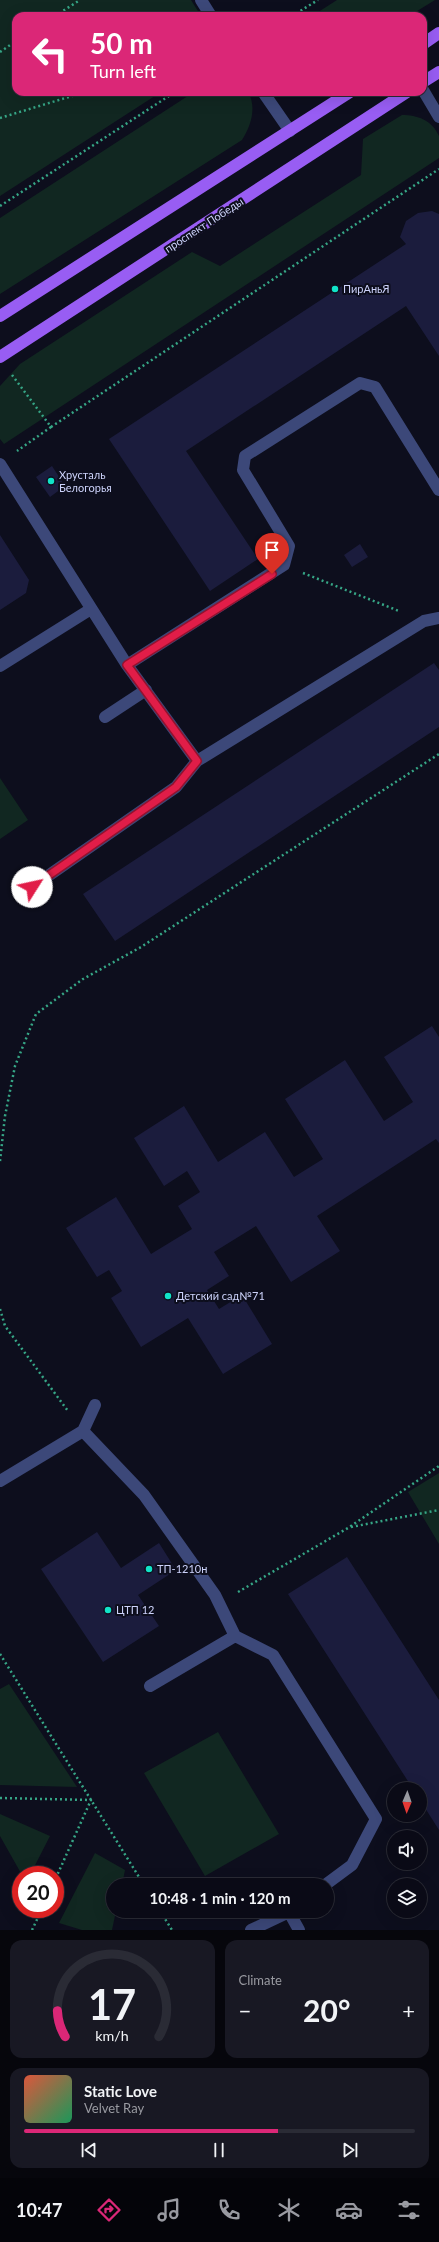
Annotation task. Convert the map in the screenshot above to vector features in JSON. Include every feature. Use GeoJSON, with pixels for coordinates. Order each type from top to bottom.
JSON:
{"type":"FeatureCollection","features":[{"type":"Feature","properties":{"kind":"main road"},"geometry":{"type":"LineString","coordinates":[[427,41],[439,33]]}},
{"type":"Feature","properties":{"kind":"main road"},"geometry":{"type":"LineString","coordinates":[[427,80],[439,72]]}},
{"type":"Feature","properties":{"kind":"main road"},"geometry":{"type":"LineString","coordinates":[[0,316],[344,96]]}},
{"type":"Feature","properties":{"kind":"main road","name":"проспект Победы"},"geometry":{"type":"LineString","coordinates":[[0,357],[402,96]]}},
{"type":"Feature","properties":{"kind":"lane"},"geometry":{"type":"LineString","coordinates":[[201,0],[209,12]]}},
{"type":"Feature","properties":{"kind":"lane"},"geometry":{"type":"LineString","coordinates":[[266,96],[290,131]]}},
{"type":"Feature","properties":{"kind":"lane"},"geometry":{"type":"LineString","coordinates":[[427,96],[439,117]]}},
{"type":"Feature","properties":{"kind":"lane"},"geometry":{"type":"LineString","coordinates":[[127,665],[284,565],[289,546],[243,470],[245,456],[360,383],[375,387],[439,490]]}},
{"type":"Feature","properties":{"kind":"lane"},"geometry":{"type":"LineString","coordinates":[[0,464],[127,665],[197,761]]}},
{"type":"Feature","properties":{"kind":"lane"},"geometry":{"type":"LineString","coordinates":[[0,666],[91,609]]}},
{"type":"Feature","properties":{"kind":"lane"},"geometry":{"type":"LineString","coordinates":[[32,887],[176,787],[197,761],[424,621],[439,618]]}},
{"type":"Feature","properties":{"kind":"lane"},"geometry":{"type":"LineString","coordinates":[[105,717],[146,690]]}},
{"type":"Feature","properties":{"kind":"lane"},"geometry":{"type":"LineString","coordinates":[[0,1481],[83,1431],[95,1405]]}},
{"type":"Feature","properties":{"kind":"lane"},"geometry":{"type":"LineString","coordinates":[[83,1431],[144,1495],[215,1595],[235,1636],[273,1655],[376,1819],[352,1865],[334,1878]]}},
{"type":"Feature","properties":{"kind":"lane"},"geometry":{"type":"LineString","coordinates":[[150,1686],[235,1636]]}},
{"type":"Feature","properties":{"kind":"lane"},"geometry":{"type":"LineString","coordinates":[[251,1930],[277,1918]]}},
{"type":"Feature","properties":{"kind":"lane"},"geometry":{"type":"LineString","coordinates":[[293,1918],[299,1930]]}},
{"type":"Feature","properties":{"kind":"path"},"geometry":{"type":"LineString","coordinates":[[61,12],[80,0]]}},
{"type":"Feature","properties":{"kind":"path"},"geometry":{"type":"LineString","coordinates":[[298,12],[318,0]]}},
{"type":"Feature","properties":{"kind":"path"},"geometry":{"type":"LineString","coordinates":[[0,52],[12,44]]}},
{"type":"Feature","properties":{"kind":"path"},"geometry":{"type":"LineString","coordinates":[[0,118],[72,96]]}},
{"type":"Feature","properties":{"kind":"path"},"geometry":{"type":"LineString","coordinates":[[0,206],[169,96]]}},
{"type":"Feature","properties":{"kind":"path"},"geometry":{"type":"LineString","coordinates":[[13,454],[51,427],[439,169]]}},
{"type":"Feature","properties":{"kind":"path"},"geometry":{"type":"LineString","coordinates":[[9,371],[51,427]]}},
{"type":"Feature","properties":{"kind":"path"},"geometry":{"type":"LineString","coordinates":[[284,565],[424,621]]}},
{"type":"Feature","properties":{"kind":"path"},"geometry":{"type":"LineString","coordinates":[[0,1162],[5,1116],[15,1066],[36,1014],[83,980],[141,947],[439,754]]}},
{"type":"Feature","properties":{"kind":"path"},"geometry":{"type":"LineString","coordinates":[[0,1309],[5,1326],[83,1431]]}},
{"type":"Feature","properties":{"kind":"path"},"geometry":{"type":"LineString","coordinates":[[215,1595],[233,1595],[348,1528],[439,1466]]}},
{"type":"Feature","properties":{"kind":"path"},"geometry":{"type":"LineString","coordinates":[[348,1528],[439,1510]]}},
{"type":"Feature","properties":{"kind":"path"},"geometry":{"type":"LineString","coordinates":[[0,1654],[140,1878]]}},
{"type":"Feature","properties":{"kind":"path"},"geometry":{"type":"LineString","coordinates":[[0,1798],[91,1800]]}},
{"type":"Feature","properties":{"kind":"path"},"geometry":{"type":"LineString","coordinates":[[61,1866],[91,1800]]}},
{"type":"Feature","properties":{"kind":"path"},"geometry":{"type":"LineString","coordinates":[[32,1930],[38,1918]]}},
{"type":"Feature","properties":{"kind":"path"},"geometry":{"type":"LineString","coordinates":[[164,1918],[172,1930]]}},
{"type":"Feature","properties":{"kind":"green space"},"geometry":{"type":"Polygon","coordinates":[[[0,0],[191,0],[198,12],[12,12],[12,96],[155,96],[0,196],[0,0]]]}},
{"type":"Feature","properties":{"kind":"green space"},"geometry":{"type":"Polygon","coordinates":[[[337,0],[435,0],[416,12],[318,12],[337,0]]]}},
{"type":"Feature","properties":{"kind":"green space"},"geometry":{"type":"Polygon","coordinates":[[[188,96],[250,96],[251,98],[252,116],[248,129],[242,140],[0,294],[0,218],[188,96]]]}},
{"type":"Feature","properties":{"kind":"green space"},"geometry":{"type":"Polygon","coordinates":[[[402,115],[418,117],[428,122],[432,126],[439,136],[439,158],[4,444],[0,439],[0,386],[20,364],[192,252],[220,266],[361,175],[363,139],[402,115]]]}},
{"type":"Feature","properties":{"kind":"green space"},"geometry":{"type":"Polygon","coordinates":[[[0,778],[28,820],[0,839],[0,778]]]}},
{"type":"Feature","properties":{"kind":"green space"},"geometry":{"type":"Polygon","coordinates":[[[439,1473],[439,1544],[408,1492],[439,1473]]]}},
{"type":"Feature","properties":{"kind":"green space"},"geometry":{"type":"Polygon","coordinates":[[[9,1684],[77,1787],[0,1785],[0,1689],[9,1684]]]}},
{"type":"Feature","properties":{"kind":"green space"},"geometry":{"type":"Polygon","coordinates":[[[218,1732],[279,1834],[205,1876],[144,1773],[218,1732]]]}},
{"type":"Feature","properties":{"kind":"green space"},"geometry":{"type":"Polygon","coordinates":[[[0,1814],[50,1836],[35,1866],[17,1866],[0,1836],[0,1814]]]}},
{"type":"Feature","properties":{"kind":"green space"},"geometry":{"type":"Polygon","coordinates":[[[95,1853],[125,1870],[123,1878],[106,1878],[106,1918],[115,1918],[112,1930],[82,1930],[59,1923],[62,1918],[64,1918],[64,1913],[95,1853]]]}},
{"type":"Feature","properties":{"kind":"building"},"geometry":{"type":"Polygon","coordinates":[[[432,211],[439,214],[439,356],[406,306],[186,451],[258,559],[210,591],[109,439],[406,244],[400,237],[406,221],[418,213],[432,211]]]}},
{"type":"Feature","properties":{"kind":"building","name":"Хрусталь Белогорья"},"geometry":{"type":"Polygon","coordinates":[[[52,466],[65,486],[50,497],[36,477],[52,466]]]}},
{"type":"Feature","properties":{"kind":"building"},"geometry":{"type":"Polygon","coordinates":[[[0,535],[29,580],[26,593],[0,610],[0,535]]]}},
{"type":"Feature","properties":{"kind":"building"},"geometry":{"type":"Polygon","coordinates":[[[360,544],[368,557],[352,567],[344,555],[360,544]]]}},
{"type":"Feature","properties":{"kind":"building"},"geometry":{"type":"Polygon","coordinates":[[[434,663],[439,670],[439,727],[115,941],[83,894],[434,663]]]}},
{"type":"Feature","properties":{"kind":"building"},"geometry":{"type":"Polygon","coordinates":[[[432,1026],[439,1037],[439,1143],[436,1139],[317,1216],[340,1251],[291,1282],[256,1226],[214,1252],[229,1276],[207,1290],[219,1309],[242,1295],[272,1344],[223,1374],[188,1318],[141,1347],[111,1298],[122,1291],[109,1270],[97,1277],[66,1228],[116,1197],[151,1254],[192,1229],[178,1206],[200,1192],[187,1171],[164,1186],[134,1138],[184,1106],[218,1162],[265,1132],[294,1177],[323,1159],[285,1099],[345,1060],[384,1121],[413,1102],[384,1057],[432,1026]]]}},
{"type":"Feature","properties":{"kind":"building","name":"ЦТП 12"},"geometry":{"type":"Polygon","coordinates":[[[97,1532],[121,1568],[159,1543],[176,1570],[138,1595],[159,1626],[103,1662],[41,1569],[97,1532]]]}},
{"type":"Feature","properties":{"kind":"building"},"geometry":{"type":"Polygon","coordinates":[[[347,1557],[439,1700],[439,1830],[427,1811],[427,1782],[409,1782],[288,1594],[347,1557]]]}},
{"type":"Feature","properties":{"kind":"place","name":"ПирАньЯ"},"geometry":{"type":"Point","coordinates":[335,289]}},
{"type":"Feature","properties":{"kind":"place","name":"Хрусталь Белогорья"},"geometry":{"type":"Point","coordinates":[51,481]}},
{"type":"Feature","properties":{"kind":"place","name":"Детский сад№71"},"geometry":{"type":"Point","coordinates":[168,1296]}},
{"type":"Feature","properties":{"kind":"place","name":"ТП-1210н"},"geometry":{"type":"Point","coordinates":[149,1569]}},
{"type":"Feature","properties":{"kind":"place","name":"ЦТП 12"},"geometry":{"type":"Point","coordinates":[108,1610]}},
{"type":"Feature","properties":{"kind":"route"},"geometry":{"type":"LineString","coordinates":[[32,887],[176,787],[197,761],[127,665],[272,574]]}}]}
